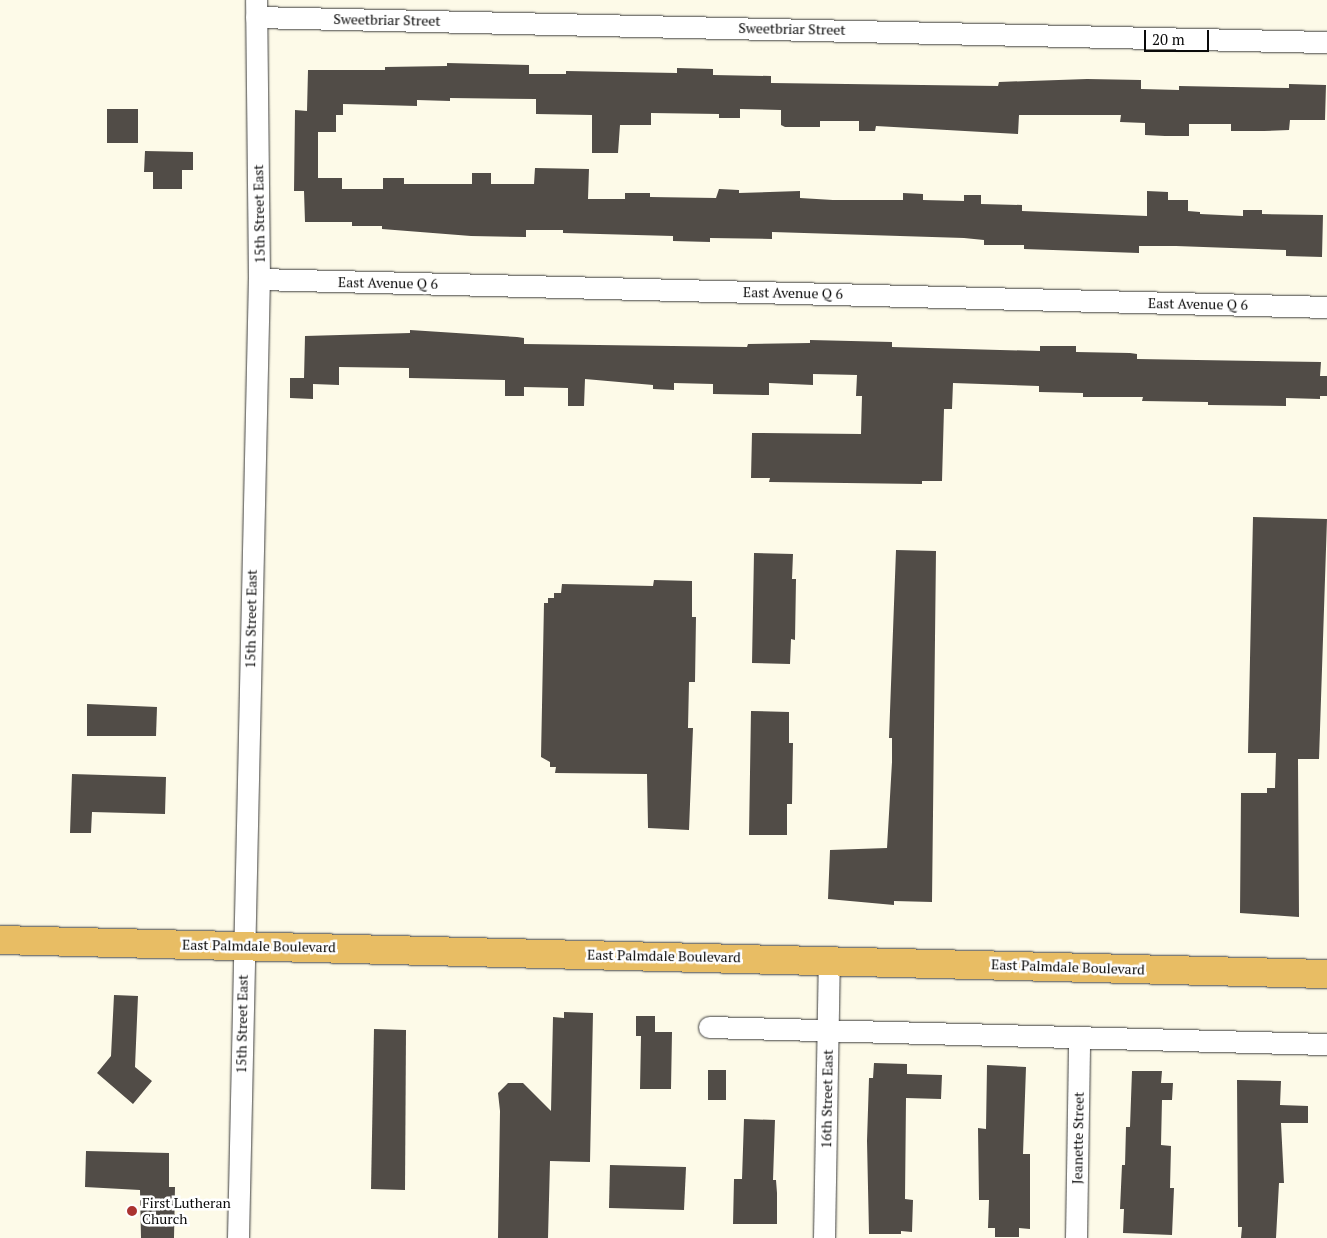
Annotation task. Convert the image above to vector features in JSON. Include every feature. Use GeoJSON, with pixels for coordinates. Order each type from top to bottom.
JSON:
{"type":"FeatureCollection","features":[{"type":"Feature","properties":{"kind":"highway","name":"East Palmdale Boulevard"},"geometry":{"type":"LineString","coordinates":[[0,940],[1327,974]]}},
{"type":"Feature","properties":{"kind":"street","name":"Sweetbriar Street"},"geometry":{"type":"LineString","coordinates":[[256,8],[1327,42]]}},
{"type":"Feature","properties":{"kind":"street","name":"15th Street East"},"geometry":{"type":"LineString","coordinates":[[238,1238],[259,279],[256,8]]}},
{"type":"Feature","properties":{"kind":"street","name":"East Avenue Q 6"},"geometry":{"type":"LineString","coordinates":[[259,279],[1327,307]]}},
{"type":"Feature","properties":{"kind":"street","name":"16th Street East"},"geometry":{"type":"LineString","coordinates":[[824,1238],[829,960]]}},
{"type":"Feature","properties":{"kind":"street"},"geometry":{"type":"LineString","coordinates":[[709,1027],[1327,1044]]}},
{"type":"Feature","properties":{"kind":"street","name":"Jeanette Street"},"geometry":{"type":"LineString","coordinates":[[1076,1238],[1079,1037]]}},
{"type":"Feature","properties":{"kind":"building"},"geometry":{"type":"Polygon","coordinates":[[[447,63],[529,65],[529,74],[566,74],[566,71],[677,73],[677,68],[713,69],[713,75],[771,76],[771,83],[998,86],[999,82],[1087,79],[1141,80],[1141,89],[1179,90],[1179,86],[1289,88],[1289,84],[1326,85],[1325,120],[1290,120],[1289,130],[1264,131],[1231,131],[1231,124],[1189,124],[1189,136],[1165,136],[1145,135],[1145,123],[1120,122],[1121,115],[1019,115],[1018,134],[876,126],[875,131],[859,131],[859,121],[820,121],[820,127],[785,127],[781,125],[781,110],[740,109],[740,118],[719,118],[719,114],[651,113],[651,125],[620,125],[618,153],[592,153],[592,115],[536,114],[536,99],[450,98],[450,101],[417,100],[417,106],[343,104],[343,115],[336,115],[336,132],[318,132],[318,178],[342,178],[342,189],[383,189],[383,178],[404,178],[404,184],[472,184],[472,173],[491,173],[491,184],[534,184],[535,168],[589,169],[588,199],[625,199],[625,193],[650,193],[650,197],[716,198],[719,189],[739,190],[739,193],[800,191],[800,198],[833,200],[903,200],[903,193],[923,194],[923,200],[964,201],[964,195],[981,195],[981,204],[1022,205],[1022,211],[1147,216],[1147,191],[1168,192],[1168,200],[1188,200],[1188,211],[1200,212],[1200,214],[1243,216],[1243,210],[1262,210],[1262,214],[1323,215],[1322,257],[1286,256],[1286,250],[1176,246],[1139,246],[1139,253],[1024,249],[1024,245],[984,245],[984,240],[964,238],[772,232],[772,239],[710,238],[710,242],[673,241],[673,236],[563,233],[563,230],[526,230],[526,237],[471,236],[382,229],[382,226],[352,226],[352,222],[305,222],[304,191],[294,191],[295,110],[307,111],[308,70],[385,70],[385,67],[447,66],[447,63]]]}},
{"type":"Feature","properties":{"kind":"building"},"geometry":{"type":"Polygon","coordinates":[[[107,109],[138,109],[138,143],[107,143],[107,109]]]}},
{"type":"Feature","properties":{"kind":"building"},"geometry":{"type":"Polygon","coordinates":[[[145,151],[193,152],[193,170],[182,170],[182,189],[153,189],[153,172],[144,172],[145,151]]]}},
{"type":"Feature","properties":{"kind":"building"},"geometry":{"type":"Polygon","coordinates":[[[410,330],[517,337],[524,338],[524,344],[747,347],[748,344],[810,343],[810,340],[892,342],[892,347],[1040,351],[1040,346],[1076,346],[1076,352],[1130,353],[1137,354],[1137,359],[1321,362],[1320,376],[1327,376],[1327,396],[1320,396],[1320,399],[1286,398],[1286,406],[1208,405],[1208,402],[1142,401],[1143,397],[1083,397],[1083,393],[1039,392],[1039,386],[953,383],[952,409],[944,409],[942,481],[922,481],[922,484],[769,482],[770,478],[751,478],[752,433],[861,434],[862,396],[856,396],[857,375],[813,374],[813,385],[769,383],[769,395],[713,394],[713,384],[674,383],[674,390],[653,389],[653,385],[585,379],[584,406],[568,406],[568,388],[524,387],[524,396],[505,396],[505,380],[409,378],[409,368],[339,367],[339,385],[313,384],[313,399],[290,398],[290,378],[304,378],[305,336],[410,333],[410,330]]]}},
{"type":"Feature","properties":{"kind":"building"},"geometry":{"type":"Polygon","coordinates":[[[1253,517],[1327,519],[1319,759],[1298,759],[1299,917],[1240,913],[1241,793],[1267,793],[1267,788],[1275,788],[1276,753],[1248,753],[1253,517]]]}},
{"type":"Feature","properties":{"kind":"building"},"geometry":{"type":"Polygon","coordinates":[[[896,550],[936,551],[932,902],[894,901],[894,905],[828,899],[830,850],[887,848],[892,762],[892,738],[889,738],[896,550]]]}},
{"type":"Feature","properties":{"kind":"building"},"geometry":{"type":"Polygon","coordinates":[[[754,553],[793,554],[792,579],[796,579],[795,640],[791,639],[790,664],[752,663],[754,553]]]}},
{"type":"Feature","properties":{"kind":"building"},"geometry":{"type":"Polygon","coordinates":[[[654,580],[692,581],[692,617],[696,617],[695,682],[689,682],[688,728],[693,728],[689,830],[648,828],[647,774],[555,773],[556,767],[550,767],[550,762],[541,757],[544,603],[548,603],[548,598],[554,598],[554,593],[561,593],[562,584],[653,586],[654,580]]]}},
{"type":"Feature","properties":{"kind":"building"},"geometry":{"type":"Polygon","coordinates":[[[87,704],[157,707],[156,736],[87,736],[87,704]]]}},
{"type":"Feature","properties":{"kind":"building"},"geometry":{"type":"Polygon","coordinates":[[[751,711],[789,712],[789,743],[793,743],[792,804],[787,804],[787,835],[749,835],[751,711]]]}},
{"type":"Feature","properties":{"kind":"building"},"geometry":{"type":"Polygon","coordinates":[[[72,774],[166,777],[165,814],[92,812],[91,833],[70,833],[72,774]]]}},
{"type":"Feature","properties":{"kind":"building"},"geometry":{"type":"Polygon","coordinates":[[[114,995],[138,996],[135,1067],[152,1081],[133,1104],[97,1073],[111,1056],[114,995]]]}},
{"type":"Feature","properties":{"kind":"building"},"geometry":{"type":"Polygon","coordinates":[[[564,1012],[593,1013],[590,1162],[550,1161],[548,1238],[498,1238],[500,1111],[498,1093],[508,1083],[523,1083],[551,1111],[553,1017],[564,1018],[564,1012]]]}},
{"type":"Feature","properties":{"kind":"building"},"geometry":{"type":"Polygon","coordinates":[[[636,1016],[655,1016],[655,1032],[672,1032],[671,1089],[640,1089],[641,1036],[636,1036],[636,1016]]]}},
{"type":"Feature","properties":{"kind":"building"},"geometry":{"type":"Polygon","coordinates":[[[374,1029],[406,1030],[405,1190],[371,1189],[374,1029]]]}},
{"type":"Feature","properties":{"kind":"building"},"geometry":{"type":"Polygon","coordinates":[[[874,1063],[907,1064],[907,1074],[942,1075],[941,1099],[906,1098],[905,1199],[913,1200],[912,1232],[901,1231],[901,1234],[869,1234],[867,1141],[869,1078],[873,1078],[874,1063]]]}},
{"type":"Feature","properties":{"kind":"building"},"geometry":{"type":"Polygon","coordinates":[[[987,1065],[1026,1067],[1023,1154],[1030,1154],[1030,1229],[1019,1228],[1019,1237],[995,1237],[995,1228],[988,1228],[989,1200],[979,1200],[978,1128],[986,1129],[987,1065]]]}},
{"type":"Feature","properties":{"kind":"building"},"geometry":{"type":"Polygon","coordinates":[[[708,1070],[726,1070],[726,1100],[708,1100],[708,1070]]]}},
{"type":"Feature","properties":{"kind":"building"},"geometry":{"type":"Polygon","coordinates":[[[1132,1071],[1162,1071],[1161,1083],[1173,1083],[1172,1100],[1162,1100],[1161,1145],[1171,1146],[1170,1188],[1174,1188],[1172,1235],[1123,1233],[1124,1209],[1120,1209],[1122,1165],[1125,1165],[1126,1127],[1130,1127],[1132,1071]]]}},
{"type":"Feature","properties":{"kind":"building"},"geometry":{"type":"Polygon","coordinates":[[[1237,1080],[1281,1081],[1280,1105],[1308,1106],[1308,1123],[1281,1123],[1284,1183],[1279,1183],[1276,1238],[1241,1238],[1242,1227],[1238,1227],[1237,1080]]]}},
{"type":"Feature","properties":{"kind":"building"},"geometry":{"type":"Polygon","coordinates":[[[744,1119],[775,1120],[773,1180],[776,1180],[777,1224],[733,1224],[734,1179],[742,1179],[744,1119]]]}},
{"type":"Feature","properties":{"kind":"building"},"geometry":{"type":"Polygon","coordinates":[[[86,1151],[169,1153],[169,1187],[175,1187],[174,1238],[141,1238],[140,1190],[85,1187],[86,1151]]]}},
{"type":"Feature","properties":{"kind":"building"},"geometry":{"type":"Polygon","coordinates":[[[610,1165],[686,1167],[684,1210],[609,1208],[610,1165]]]}},
{"type":"Feature","properties":{"kind":"place","name":"First Lutheran Church"},"geometry":{"type":"Point","coordinates":[132,1211]}}]}
